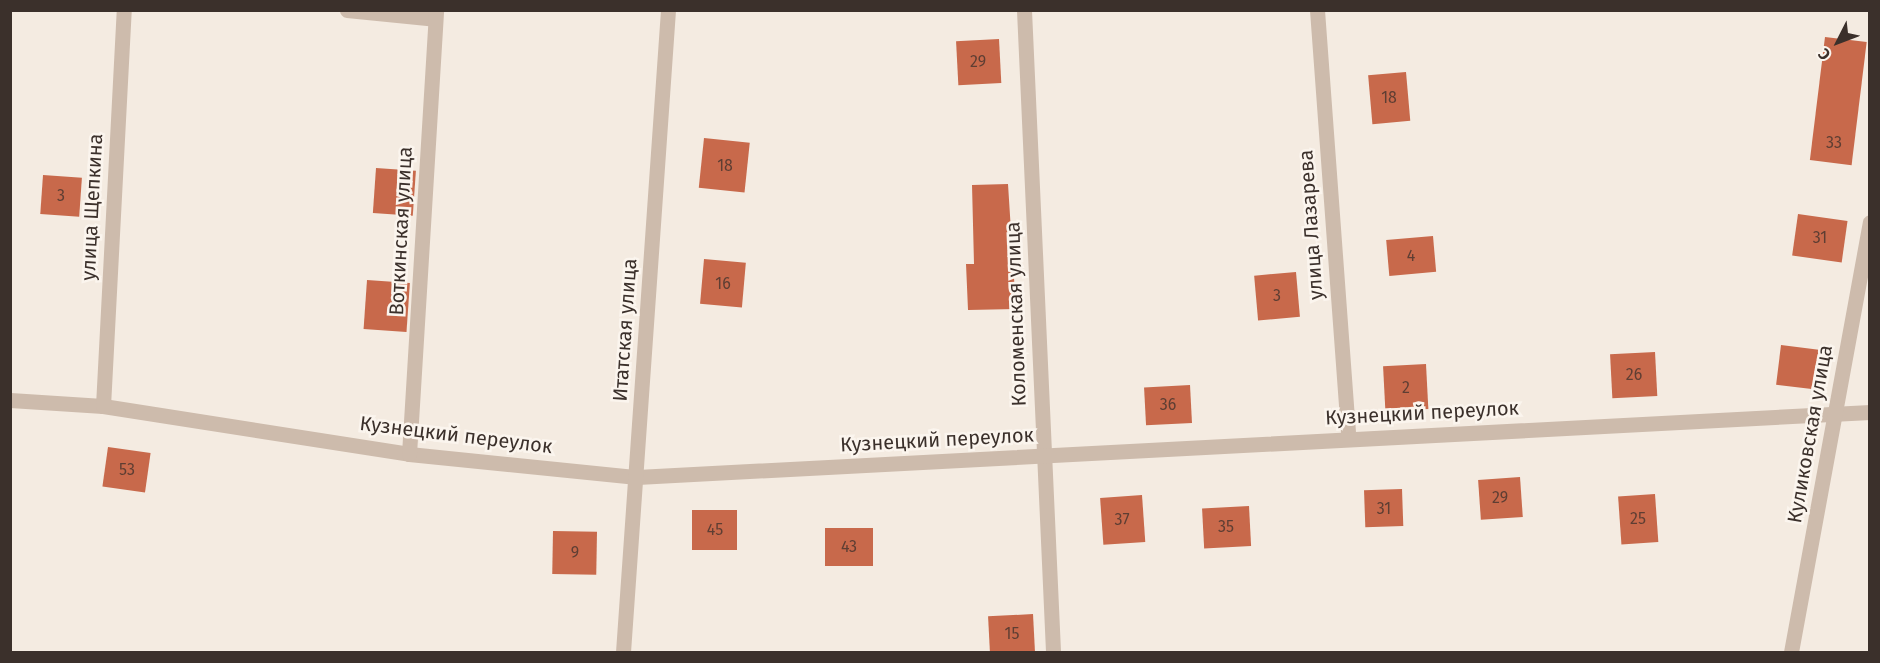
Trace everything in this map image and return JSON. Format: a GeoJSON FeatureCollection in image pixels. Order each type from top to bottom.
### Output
{"type":"FeatureCollection","features":[{"type":"Feature","properties":{"kind":"street","name":"улица Щепкина"},"geometry":{"type":"LineString","coordinates":[[103,406],[124,10]]}},
{"type":"Feature","properties":{"kind":"street"},"geometry":{"type":"LineString","coordinates":[[347,10],[436,15]]}},
{"type":"Feature","properties":{"kind":"street","name":"Итатская улица"},"geometry":{"type":"LineString","coordinates":[[623,652],[668,10]]}},
{"type":"Feature","properties":{"kind":"street","name":"Коломенская улица"},"geometry":{"type":"LineString","coordinates":[[1024,10],[1053,652]]}},
{"type":"Feature","properties":{"kind":"street","name":"улица Лазарева"},"geometry":{"type":"LineString","coordinates":[[1317,10],[1348,437]]}},
{"type":"Feature","properties":{"kind":"street","name":"Воткинская улица"},"geometry":{"type":"LineString","coordinates":[[409,454],[436,15]]}},
{"type":"Feature","properties":{"kind":"street","name":"Куликовская улица"},"geometry":{"type":"LineString","coordinates":[[1791,652],[1869,222]]}},
{"type":"Feature","properties":{"kind":"street","name":"Кузнецкий переулок"},"geometry":{"type":"LineString","coordinates":[[10,400],[103,406],[409,454],[637,477],[1348,437],[1869,412]]}},
{"type":"Feature","properties":{"kind":"building"},"geometry":{"type":"Polygon","coordinates":[[[1825,37],[1867,42],[1852,165],[1810,160],[1825,37]]]}},
{"type":"Feature","properties":{"kind":"building"},"geometry":{"type":"Polygon","coordinates":[[[999,39],[1001,83],[958,85],[956,41],[999,39]]]}},
{"type":"Feature","properties":{"kind":"building"},"geometry":{"type":"Polygon","coordinates":[[[1406,72],[1410,121],[1372,124],[1368,75],[1406,72]]]}},
{"type":"Feature","properties":{"kind":"building"},"geometry":{"type":"Polygon","coordinates":[[[704,138],[750,143],[745,193],[699,188],[704,138]]]}},
{"type":"Feature","properties":{"kind":"building"},"geometry":{"type":"Polygon","coordinates":[[[376,168],[416,171],[413,216],[373,213],[376,168]]]}},
{"type":"Feature","properties":{"kind":"building"},"geometry":{"type":"Polygon","coordinates":[[[43,175],[82,178],[79,217],[40,214],[43,175]]]}},
{"type":"Feature","properties":{"kind":"building"},"geometry":{"type":"Polygon","coordinates":[[[1008,184],[1016,309],[968,310],[966,264],[974,264],[972,185],[1008,184]]]}},
{"type":"Feature","properties":{"kind":"building"},"geometry":{"type":"Polygon","coordinates":[[[1798,214],[1848,221],[1842,263],[1792,256],[1798,214]]]}},
{"type":"Feature","properties":{"kind":"building"},"geometry":{"type":"Polygon","coordinates":[[[1433,236],[1436,272],[1389,276],[1386,240],[1433,236]]]}},
{"type":"Feature","properties":{"kind":"building"},"geometry":{"type":"Polygon","coordinates":[[[704,259],[746,263],[742,307],[700,304],[704,259]]]}},
{"type":"Feature","properties":{"kind":"building"},"geometry":{"type":"Polygon","coordinates":[[[1296,272],[1300,317],[1258,320],[1254,276],[1296,272]]]}},
{"type":"Feature","properties":{"kind":"building"},"geometry":{"type":"Polygon","coordinates":[[[367,280],[410,283],[406,332],[364,329],[367,280]]]}},
{"type":"Feature","properties":{"kind":"building"},"geometry":{"type":"Polygon","coordinates":[[[1781,345],[1819,350],[1814,389],[1776,385],[1781,345]]]}},
{"type":"Feature","properties":{"kind":"building"},"geometry":{"type":"Polygon","coordinates":[[[1655,352],[1657,396],[1612,398],[1610,354],[1655,352]]]}},
{"type":"Feature","properties":{"kind":"building"},"geometry":{"type":"Polygon","coordinates":[[[1426,364],[1428,409],[1385,411],[1383,366],[1426,364]]]}},
{"type":"Feature","properties":{"kind":"building"},"geometry":{"type":"Polygon","coordinates":[[[1190,385],[1192,423],[1146,425],[1144,387],[1190,385]]]}},
{"type":"Feature","properties":{"kind":"building"},"geometry":{"type":"Polygon","coordinates":[[[108,447],[151,453],[145,493],[102,487],[108,447]]]}},
{"type":"Feature","properties":{"kind":"building"},"geometry":{"type":"Polygon","coordinates":[[[1520,477],[1523,517],[1481,520],[1478,480],[1520,477]]]}},
{"type":"Feature","properties":{"kind":"building"},"geometry":{"type":"Polygon","coordinates":[[[1402,489],[1403,526],[1365,527],[1364,490],[1402,489]]]}},
{"type":"Feature","properties":{"kind":"building"},"geometry":{"type":"Polygon","coordinates":[[[1655,494],[1658,542],[1621,544],[1618,497],[1655,494]]]}},
{"type":"Feature","properties":{"kind":"building"},"geometry":{"type":"Polygon","coordinates":[[[1142,495],[1145,542],[1103,545],[1100,498],[1142,495]]]}},
{"type":"Feature","properties":{"kind":"building"},"geometry":{"type":"Polygon","coordinates":[[[1249,506],[1251,546],[1204,548],[1202,508],[1249,506]]]}},
{"type":"Feature","properties":{"kind":"building"},"geometry":{"type":"Polygon","coordinates":[[[692,510],[737,510],[737,550],[692,550],[692,510]]]}},
{"type":"Feature","properties":{"kind":"building"},"geometry":{"type":"Polygon","coordinates":[[[825,528],[873,528],[873,566],[825,566],[825,528]]]}},
{"type":"Feature","properties":{"kind":"building"},"geometry":{"type":"Polygon","coordinates":[[[553,531],[597,532],[596,575],[552,574],[553,531]]]}},
{"type":"Feature","properties":{"kind":"building"},"geometry":{"type":"Polygon","coordinates":[[[1033,614],[1035,652],[990,652],[988,616],[1033,614]]]}}]}
